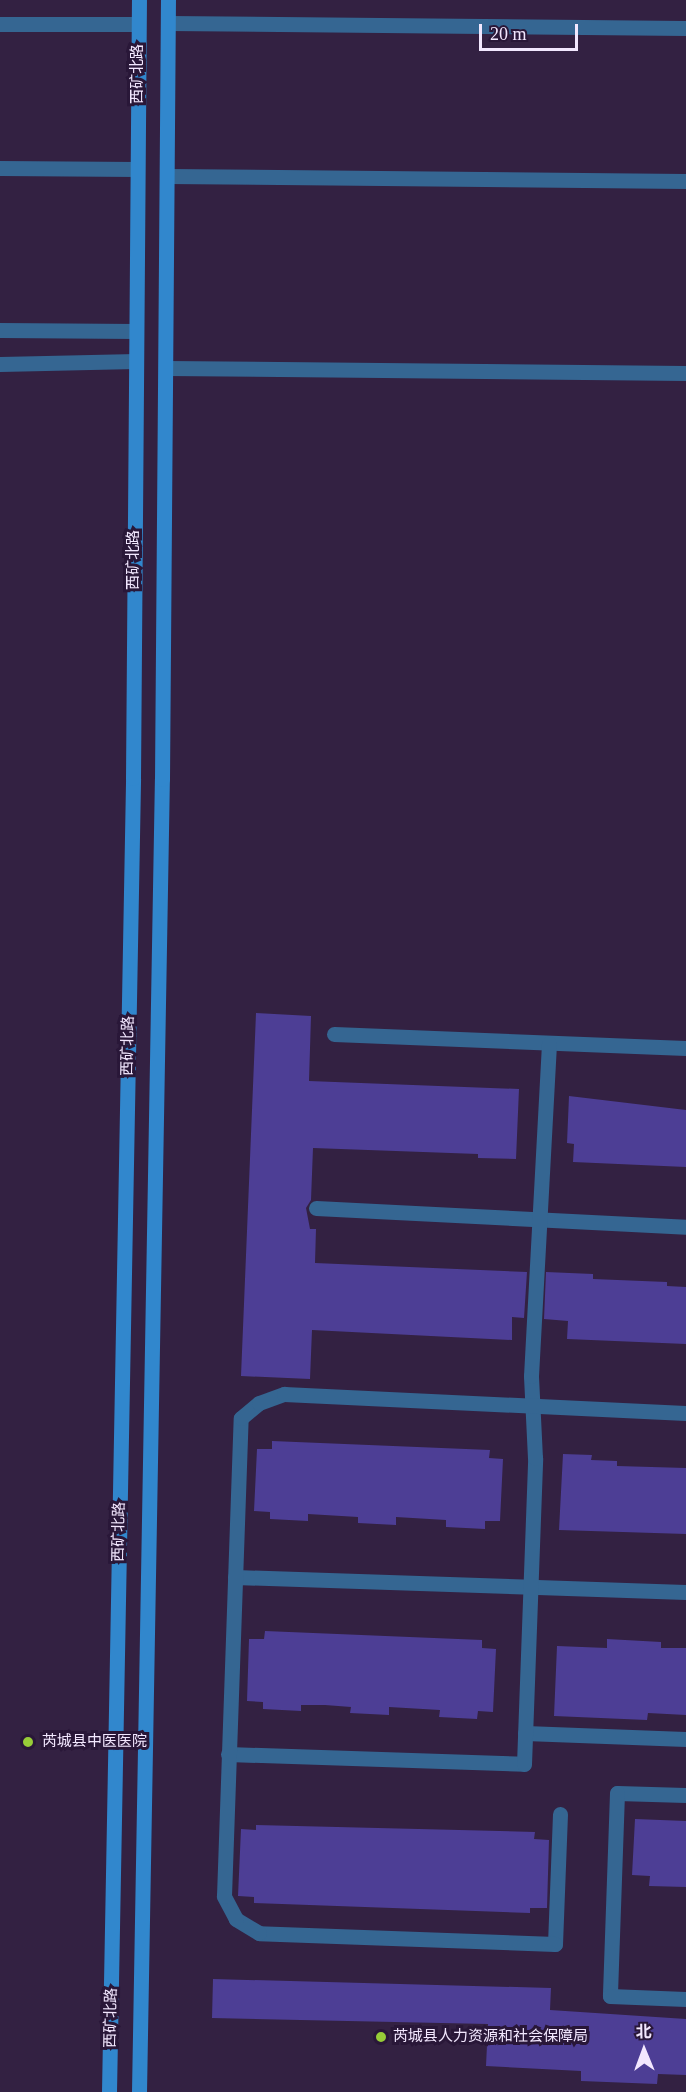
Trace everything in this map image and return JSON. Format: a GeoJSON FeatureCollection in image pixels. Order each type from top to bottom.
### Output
{"type":"FeatureCollection","features":[{"type":"Feature","properties":{"kind":"main road","name":"西矿北路"},"geometry":{"type":"LineString","coordinates":[[109,2092],[133,778],[139,0]]}},
{"type":"Feature","properties":{"kind":"main road","name":"西矿北路"},"geometry":{"type":"LineString","coordinates":[[139,2092],[166,368],[168,0]]}},
{"type":"Feature","properties":{"kind":"street"},"geometry":{"type":"LineString","coordinates":[[168,23],[686,28]]}},
{"type":"Feature","properties":{"kind":"street"},"geometry":{"type":"LineString","coordinates":[[0,24],[138,24]]}},
{"type":"Feature","properties":{"kind":"street"},"geometry":{"type":"LineString","coordinates":[[0,168],[137,169]]}},
{"type":"Feature","properties":{"kind":"street"},"geometry":{"type":"LineString","coordinates":[[167,176],[686,181]]}},
{"type":"Feature","properties":{"kind":"street"},"geometry":{"type":"LineString","coordinates":[[0,330],[136,331]]}},
{"type":"Feature","properties":{"kind":"street"},"geometry":{"type":"LineString","coordinates":[[0,364],[136,361]]}},
{"type":"Feature","properties":{"kind":"street"},"geometry":{"type":"LineString","coordinates":[[166,368],[686,373]]}},
{"type":"Feature","properties":{"kind":"street"},"geometry":{"type":"LineString","coordinates":[[334,1034],[686,1048]]}},
{"type":"Feature","properties":{"kind":"street"},"geometry":{"type":"LineString","coordinates":[[228,1754],[524,1764],[539,1220],[549,1043]]}},
{"type":"Feature","properties":{"kind":"street"},"geometry":{"type":"LineString","coordinates":[[316,1208],[686,1227]]}},
{"type":"Feature","properties":{"kind":"street"},"geometry":{"type":"LineString","coordinates":[[560,1814],[555,1944],[259,1933],[236,1919],[224,1896],[241,1418],[258,1403],[284,1394],[686,1413]]}},
{"type":"Feature","properties":{"kind":"street"},"geometry":{"type":"LineString","coordinates":[[235,1576],[686,1592]]}},
{"type":"Feature","properties":{"kind":"street"},"geometry":{"type":"LineString","coordinates":[[525,1733],[686,1739]]}},
{"type":"Feature","properties":{"kind":"street"},"geometry":{"type":"LineString","coordinates":[[686,1795],[617,1793],[610,1996],[686,1999]]}},
{"type":"Feature","properties":{"kind":"building"},"geometry":{"type":"Polygon","coordinates":[[[256,1013],[311,1016],[309,1081],[519,1089],[516,1159],[478,1158],[478,1154],[313,1148],[311,1200],[306,1208],[310,1229],[316,1229],[315,1263],[527,1272],[524,1318],[512,1317],[512,1340],[312,1330],[310,1379],[241,1376],[256,1013]]]}},
{"type":"Feature","properties":{"kind":"building"},"geometry":{"type":"Polygon","coordinates":[[[569,1096],[686,1110],[686,1167],[573,1162],[574,1144],[567,1143],[569,1096]]]}},
{"type":"Feature","properties":{"kind":"building"},"geometry":{"type":"Polygon","coordinates":[[[546,1272],[593,1274],[593,1279],[667,1282],[667,1286],[686,1287],[686,1344],[567,1339],[568,1321],[544,1319],[546,1272]]]}},
{"type":"Feature","properties":{"kind":"building"},"geometry":{"type":"Polygon","coordinates":[[[272,1441],[490,1450],[489,1458],[503,1459],[500,1521],[485,1521],[485,1529],[446,1527],[446,1520],[396,1517],[396,1525],[358,1523],[358,1517],[308,1514],[308,1521],[270,1519],[270,1512],[254,1511],[257,1449],[272,1449],[272,1441]]]}},
{"type":"Feature","properties":{"kind":"building"},"geometry":{"type":"Polygon","coordinates":[[[563,1454],[592,1455],[591,1460],[617,1461],[617,1466],[686,1468],[686,1534],[559,1530],[563,1454]]]}},
{"type":"Feature","properties":{"kind":"building"},"geometry":{"type":"Polygon","coordinates":[[[265,1631],[482,1640],[482,1648],[496,1649],[493,1712],[478,1711],[477,1719],[439,1717],[440,1710],[389,1707],[389,1715],[350,1713],[351,1707],[325,1705],[301,1705],[301,1711],[263,1709],[263,1702],[247,1701],[249,1639],[264,1639],[265,1631]]]}},
{"type":"Feature","properties":{"kind":"building"},"geometry":{"type":"Polygon","coordinates":[[[607,1639],[661,1642],[661,1648],[686,1648],[686,1715],[648,1713],[647,1720],[554,1716],[557,1646],[607,1648],[607,1639]]]}},
{"type":"Feature","properties":{"kind":"building"},"geometry":{"type":"Polygon","coordinates":[[[635,1819],[686,1821],[686,1887],[649,1886],[650,1876],[632,1875],[635,1819]]]}},
{"type":"Feature","properties":{"kind":"building"},"geometry":{"type":"Polygon","coordinates":[[[256,1825],[535,1832],[534,1839],[549,1840],[547,1908],[530,1908],[530,1913],[254,1903],[254,1897],[238,1896],[241,1829],[256,1830],[256,1825]]]}},
{"type":"Feature","properties":{"kind":"building"},"geometry":{"type":"Polygon","coordinates":[[[213,1979],[551,1988],[550,2010],[686,2019],[686,2075],[658,2074],[657,2084],[581,2081],[581,2071],[486,2066],[488,2024],[212,2018],[213,1979]]]}},
{"type":"Feature","properties":{"kind":"place","name":"芮城县中医医院"},"geometry":{"type":"Point","coordinates":[28,1742]}},
{"type":"Feature","properties":{"kind":"place","name":"芮城县人力资源和社会保障局"},"geometry":{"type":"Point","coordinates":[381,2037]}}]}
